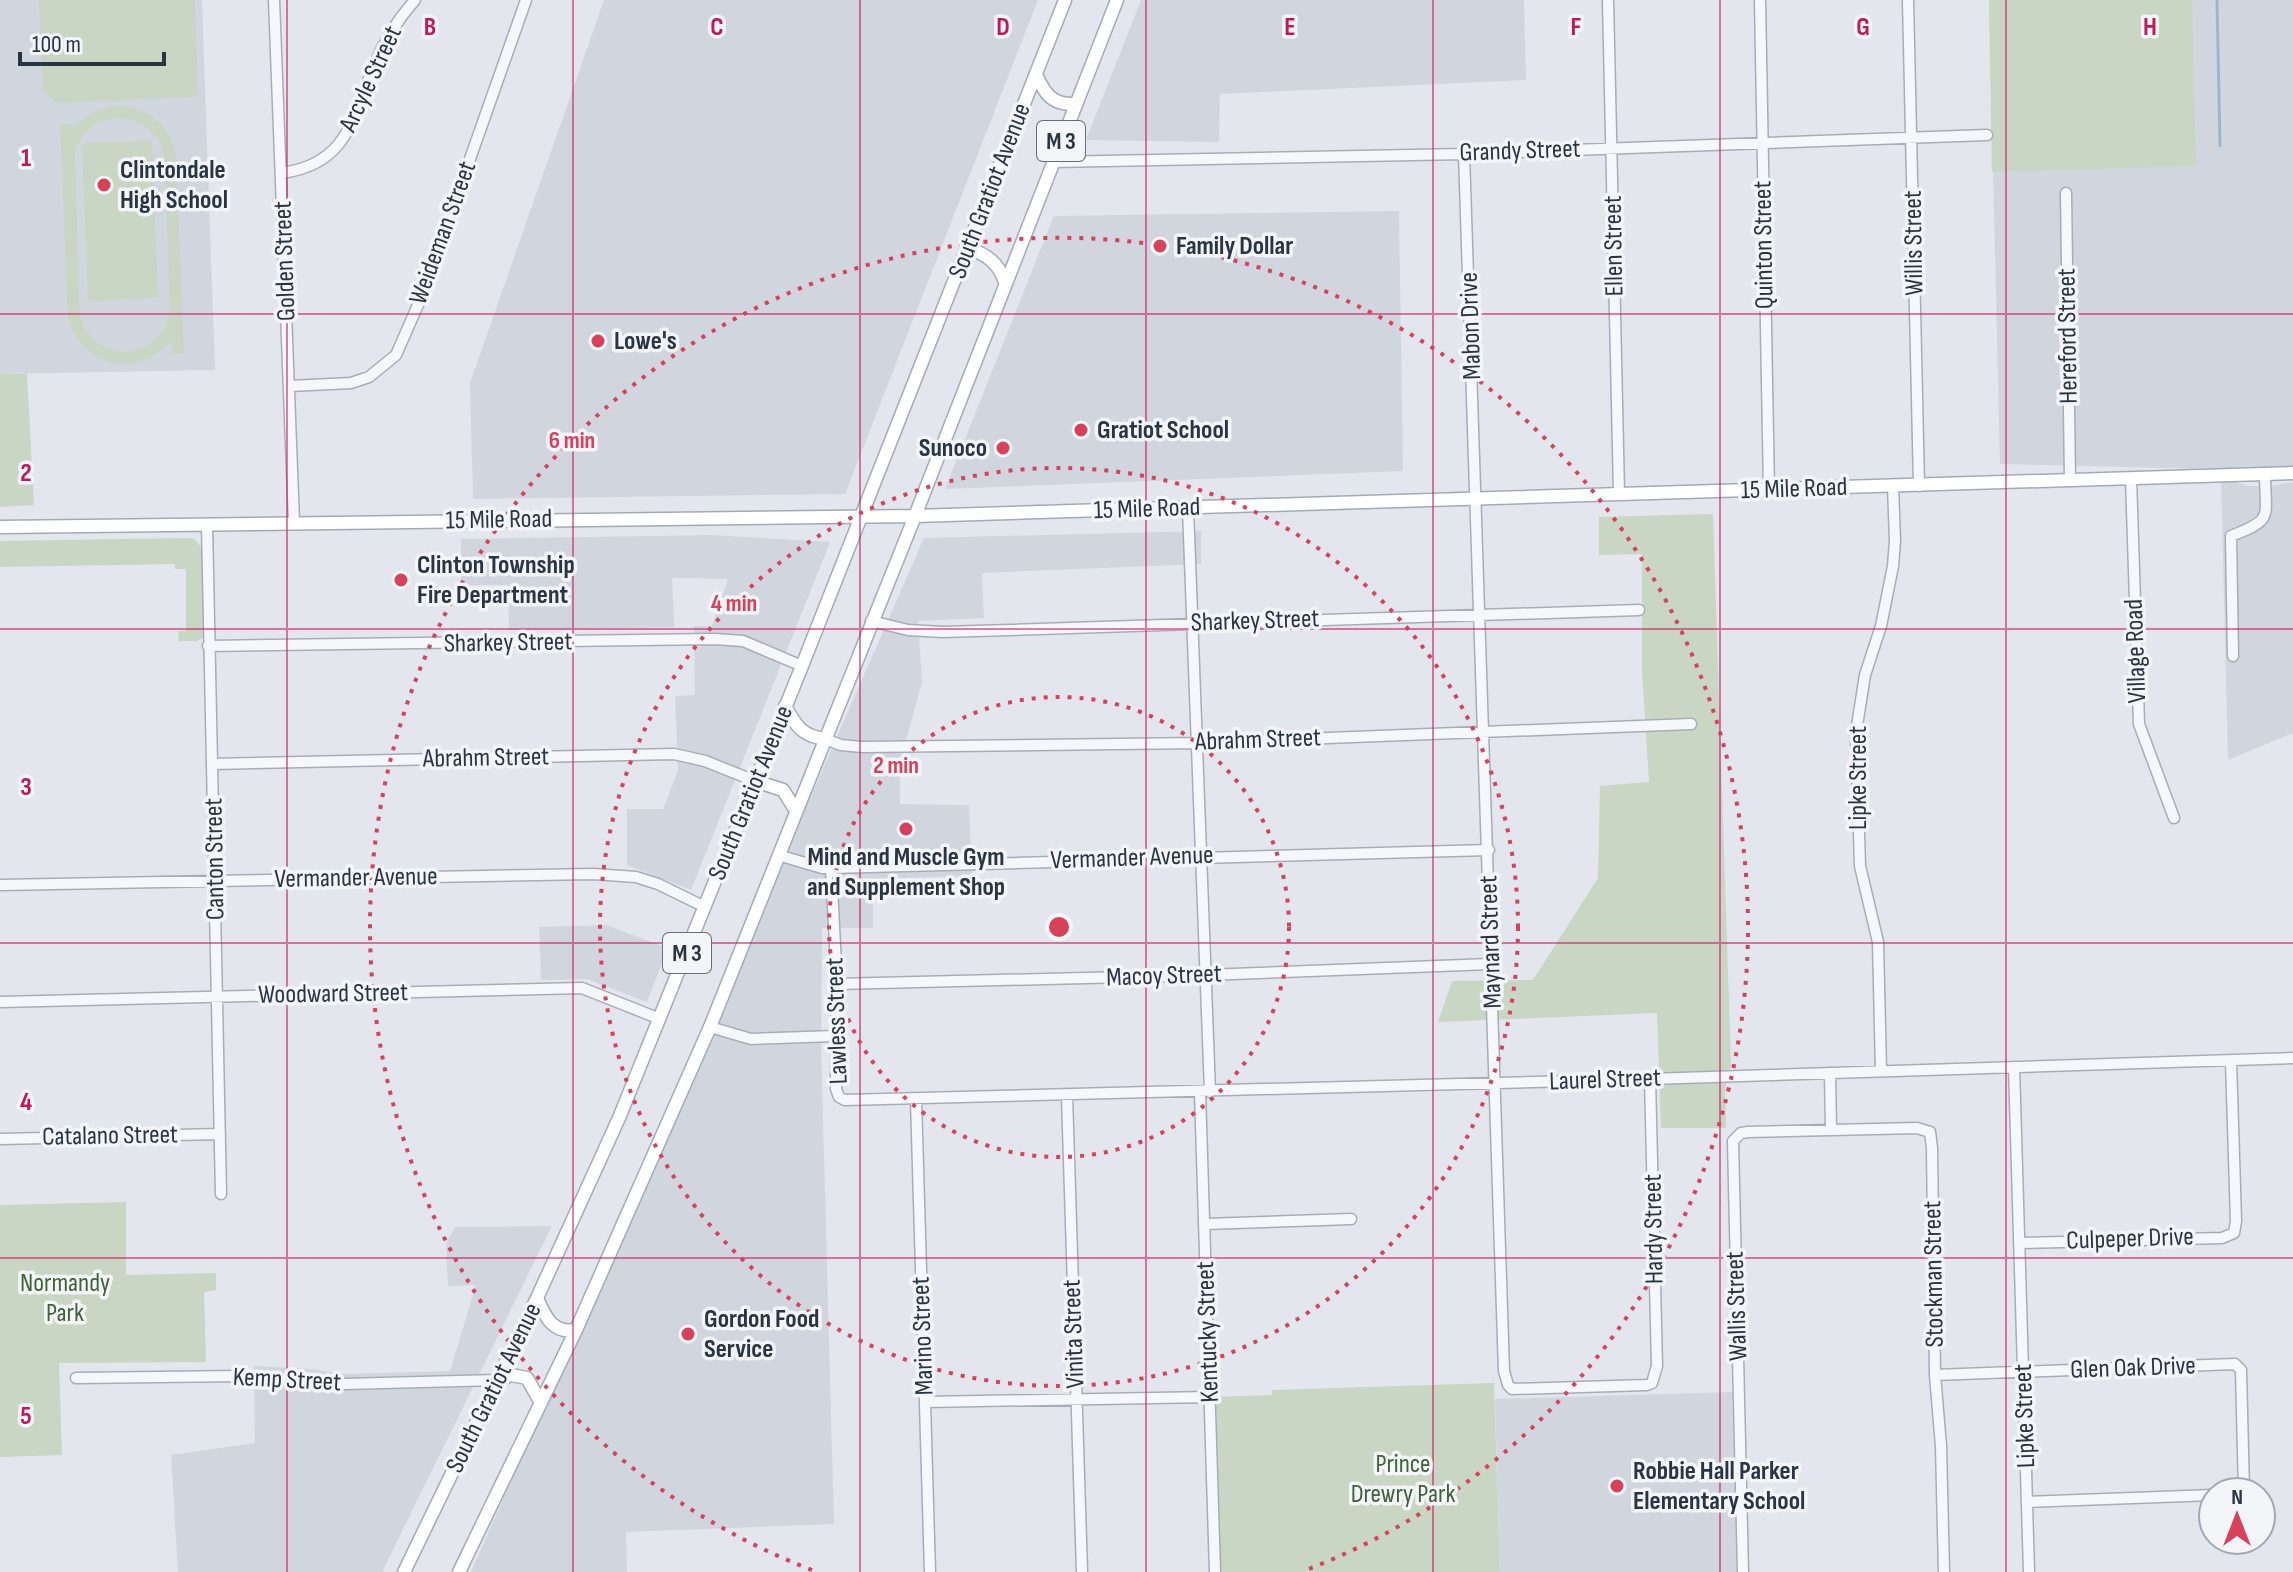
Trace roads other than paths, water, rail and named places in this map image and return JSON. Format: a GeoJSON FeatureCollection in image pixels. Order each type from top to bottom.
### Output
{"type":"FeatureCollection","features":[{"type":"Feature","properties":{"kind":"main road","name":"South Gratiot Avenue"},"geometry":{"type":"LineString","coordinates":[[404,1572],[598,1167],[802,666],[1065,0]]}},
{"type":"Feature","properties":{"kind":"main road","name":"South Gratiot Avenue"},"geometry":{"type":"LineString","coordinates":[[459,1572],[576,1330],[710,1027],[1117,0]]}},
{"type":"Feature","properties":{"kind":"main road"},"geometry":{"type":"LineString","coordinates":[[1036,75],[1050,99],[1057,103],[1075,104]]}},
{"type":"Feature","properties":{"kind":"main road"},"geometry":{"type":"LineString","coordinates":[[968,248],[991,258],[1002,272],[1005,282]]}},
{"type":"Feature","properties":{"kind":"main road","name":"15 Mile Road"},"geometry":{"type":"LineString","coordinates":[[0,527],[915,516],[2293,473]]}},
{"type":"Feature","properties":{"kind":"main road"},"geometry":{"type":"LineString","coordinates":[[785,706],[800,732],[825,739]]}},
{"type":"Feature","properties":{"kind":"main road"},"geometry":{"type":"LineString","coordinates":[[755,781],[783,790],[796,811]]}},
{"type":"Feature","properties":{"kind":"main road"},"geometry":{"type":"LineString","coordinates":[[537,1298],[543,1313],[555,1328],[576,1330]]}},
{"type":"Feature","properties":{"kind":"main road"},"geometry":{"type":"LineString","coordinates":[[498,1380],[511,1375],[527,1378],[541,1403]]}},
{"type":"Feature","properties":{"kind":"street","name":"Golden Street"},"geometry":{"type":"LineString","coordinates":[[274,0],[294,522]]}},
{"type":"Feature","properties":{"kind":"street","name":"Arcyle Street"},"geometry":{"type":"LineString","coordinates":[[282,173],[324,160],[338,147],[348,133],[382,47],[415,0]]}},
{"type":"Feature","properties":{"kind":"street","name":"Weideman Street"},"geometry":{"type":"LineString","coordinates":[[290,386],[351,383],[369,377],[396,355],[421,298],[526,0]]}},
{"type":"Feature","properties":{"kind":"street","name":"Ellen Street"},"geometry":{"type":"LineString","coordinates":[[1608,0],[1619,493]]}},
{"type":"Feature","properties":{"kind":"street","name":"Quinton Street"},"geometry":{"type":"LineString","coordinates":[[1760,0],[1769,490]]}},
{"type":"Feature","properties":{"kind":"street","name":"Willis Street"},"geometry":{"type":"LineString","coordinates":[[1908,0],[1919,486]]}},
{"type":"Feature","properties":{"kind":"street","name":"Grandy Street"},"geometry":{"type":"LineString","coordinates":[[1053,162],[1464,154],[1987,135]]}},
{"type":"Feature","properties":{"kind":"street","name":"Mabon Drive"},"geometry":{"type":"LineString","coordinates":[[1464,154],[1477,499]]}},
{"type":"Feature","properties":{"kind":"street","name":"Hereford Street"},"geometry":{"type":"LineString","coordinates":[[2066,193],[2070,479]]}},
{"type":"Feature","properties":{"kind":"street"},"geometry":{"type":"LineString","coordinates":[[2233,656],[2231,536],[2260,525],[2265,516],[2265,473]]}},
{"type":"Feature","properties":{"kind":"street","name":"Village Road"},"geometry":{"type":"LineString","coordinates":[[2131,478],[2139,724],[2174,818]]}},
{"type":"Feature","properties":{"kind":"street","name":"Lipke Street"},"geometry":{"type":"LineString","coordinates":[[1881,1071],[1878,942],[1860,866],[1856,732],[1865,675],[1881,626],[1893,566],[1893,486]]}},
{"type":"Feature","properties":{"kind":"street","name":"Maynard Street"},"geometry":{"type":"LineString","coordinates":[[1477,499],[1504,1371],[1508,1385]]}},
{"type":"Feature","properties":{"kind":"street","name":"Kentucky Street"},"geometry":{"type":"LineString","coordinates":[[1188,508],[1206,975],[1205,1224],[1215,1572]]}},
{"type":"Feature","properties":{"kind":"street","name":"Canton Street"},"geometry":{"type":"LineString","coordinates":[[207,525],[221,1194]]}},
{"type":"Feature","properties":{"kind":"street","name":"Sharkey Street"},"geometry":{"type":"LineString","coordinates":[[871,621],[924,632],[1639,610]]}},
{"type":"Feature","properties":{"kind":"street","name":"Sharkey Street"},"geometry":{"type":"LineString","coordinates":[[208,646],[715,639],[743,641],[802,666]]}},
{"type":"Feature","properties":{"kind":"street","name":"Abrahm Street"},"geometry":{"type":"LineString","coordinates":[[825,739],[841,745],[862,747],[1198,743],[1691,724]]}},
{"type":"Feature","properties":{"kind":"street","name":"Abrahm Street"},"geometry":{"type":"LineString","coordinates":[[213,764],[674,754],[705,761],[755,781]]}},
{"type":"Feature","properties":{"kind":"street","name":"Vermander Avenue"},"geometry":{"type":"LineString","coordinates":[[778,855],[831,868],[1489,850]]}},
{"type":"Feature","properties":{"kind":"street","name":"Lawless Street"},"geometry":{"type":"LineString","coordinates":[[831,868],[837,984],[836,1089],[839,1097],[854,1101],[916,1100]]}},
{"type":"Feature","properties":{"kind":"street","name":"Vermander Avenue"},"geometry":{"type":"LineString","coordinates":[[0,885],[593,874],[636,877],[705,907]]}},
{"type":"Feature","properties":{"kind":"street","name":"Macoy Street"},"geometry":{"type":"LineString","coordinates":[[837,984],[1490,964]]}},
{"type":"Feature","properties":{"kind":"street","name":"Woodward Street"},"geometry":{"type":"LineString","coordinates":[[0,1002],[582,988],[660,1019]]}},
{"type":"Feature","properties":{"kind":"street"},"geometry":{"type":"LineString","coordinates":[[710,1027],[751,1039],[835,1036]]}},
{"type":"Feature","properties":{"kind":"street","name":"Laurel Street"},"geometry":{"type":"LineString","coordinates":[[916,1100],[2293,1058]]}},
{"type":"Feature","properties":{"kind":"street","name":"Culpeper Drive"},"geometry":{"type":"LineString","coordinates":[[2019,1243],[2229,1237],[2236,1228],[2231,1061]]}},
{"type":"Feature","properties":{"kind":"street","name":"Lipke Street"},"geometry":{"type":"LineString","coordinates":[[2014,1067],[2029,1572]]}},
{"type":"Feature","properties":{"kind":"street"},"geometry":{"type":"LineString","coordinates":[[1830,1073],[1831,1129]]}},
{"type":"Feature","properties":{"kind":"street","name":"Hardy Street"},"geometry":{"type":"LineString","coordinates":[[1508,1385],[1520,1389],[1647,1385],[1654,1378],[1657,1366],[1650,1079]]}},
{"type":"Feature","properties":{"kind":"street","name":"Vinita Street"},"geometry":{"type":"LineString","coordinates":[[1067,1096],[1082,1572]]}},
{"type":"Feature","properties":{"kind":"street","name":"Marino Street"},"geometry":{"type":"LineString","coordinates":[[916,1100],[930,1572]]}},
{"type":"Feature","properties":{"kind":"street","name":"Stockman Street"},"geometry":{"type":"LineString","coordinates":[[1831,1129],[1917,1128],[1930,1132],[1935,1375],[1941,1446],[1944,1572]]}},
{"type":"Feature","properties":{"kind":"street","name":"Wallis Street"},"geometry":{"type":"LineString","coordinates":[[1743,1572],[1732,1145],[1737,1136],[1748,1132],[1831,1129]]}},
{"type":"Feature","properties":{"kind":"street","name":"Catalano Street"},"geometry":{"type":"LineString","coordinates":[[0,1139],[220,1134]]}},
{"type":"Feature","properties":{"kind":"street"},"geometry":{"type":"LineString","coordinates":[[1205,1224],[1351,1219]]}},
{"type":"Feature","properties":{"kind":"street","name":"Glen Oak Drive"},"geometry":{"type":"LineString","coordinates":[[1935,1375],[2235,1364],[2241,1370],[2244,1476]]}},
{"type":"Feature","properties":{"kind":"street","name":"Kemp Street"},"geometry":{"type":"LineString","coordinates":[[76,1378],[240,1376],[313,1384],[498,1380]]}},
{"type":"Feature","properties":{"kind":"street"},"geometry":{"type":"LineString","coordinates":[[925,1402],[1209,1397]]}},
{"type":"Feature","properties":{"kind":"street"},"geometry":{"type":"LineString","coordinates":[[2028,1502],[2197,1496]]}},
{"type":"Feature","properties":{"kind":"waterway"},"geometry":{"type":"LineString","coordinates":[[2217,0],[2220,146]]}},
{"type":"Feature","properties":{"kind":"place","name":"Clintondale High School"},"geometry":{"type":"Point","coordinates":[104,185]}},
{"type":"Feature","properties":{"kind":"place","name":"Family Dollar"},"geometry":{"type":"Point","coordinates":[1160,246]}},
{"type":"Feature","properties":{"kind":"place","name":"Lowe's"},"geometry":{"type":"Point","coordinates":[598,341]}},
{"type":"Feature","properties":{"kind":"place","name":"Gratiot School"},"geometry":{"type":"Point","coordinates":[1081,430]}},
{"type":"Feature","properties":{"kind":"place","name":"Sunoco"},"geometry":{"type":"Point","coordinates":[1003,448]}},
{"type":"Feature","properties":{"kind":"place","name":"Clinton Township Fire Department"},"geometry":{"type":"Point","coordinates":[401,580]}},
{"type":"Feature","properties":{"kind":"place","name":"Mind and Muscle Gym and Supplement Shop"},"geometry":{"type":"Point","coordinates":[906,829]}},
{"type":"Feature","properties":{"kind":"place","name":"Gordon Food Service"},"geometry":{"type":"Point","coordinates":[688,1334]}},
{"type":"Feature","properties":{"kind":"place","name":"Robbie Hall Parker Elementary School"},"geometry":{"type":"Point","coordinates":[1617,1486]}},
{"type":"Feature","properties":{"kind":"park label","name":"Normandy Park"},"geometry":{"type":"Point","coordinates":[65,1298]}},
{"type":"Feature","properties":{"kind":"park label","name":"Prince Drewry Park"},"geometry":{"type":"Point","coordinates":[1403,1479]}}]}
